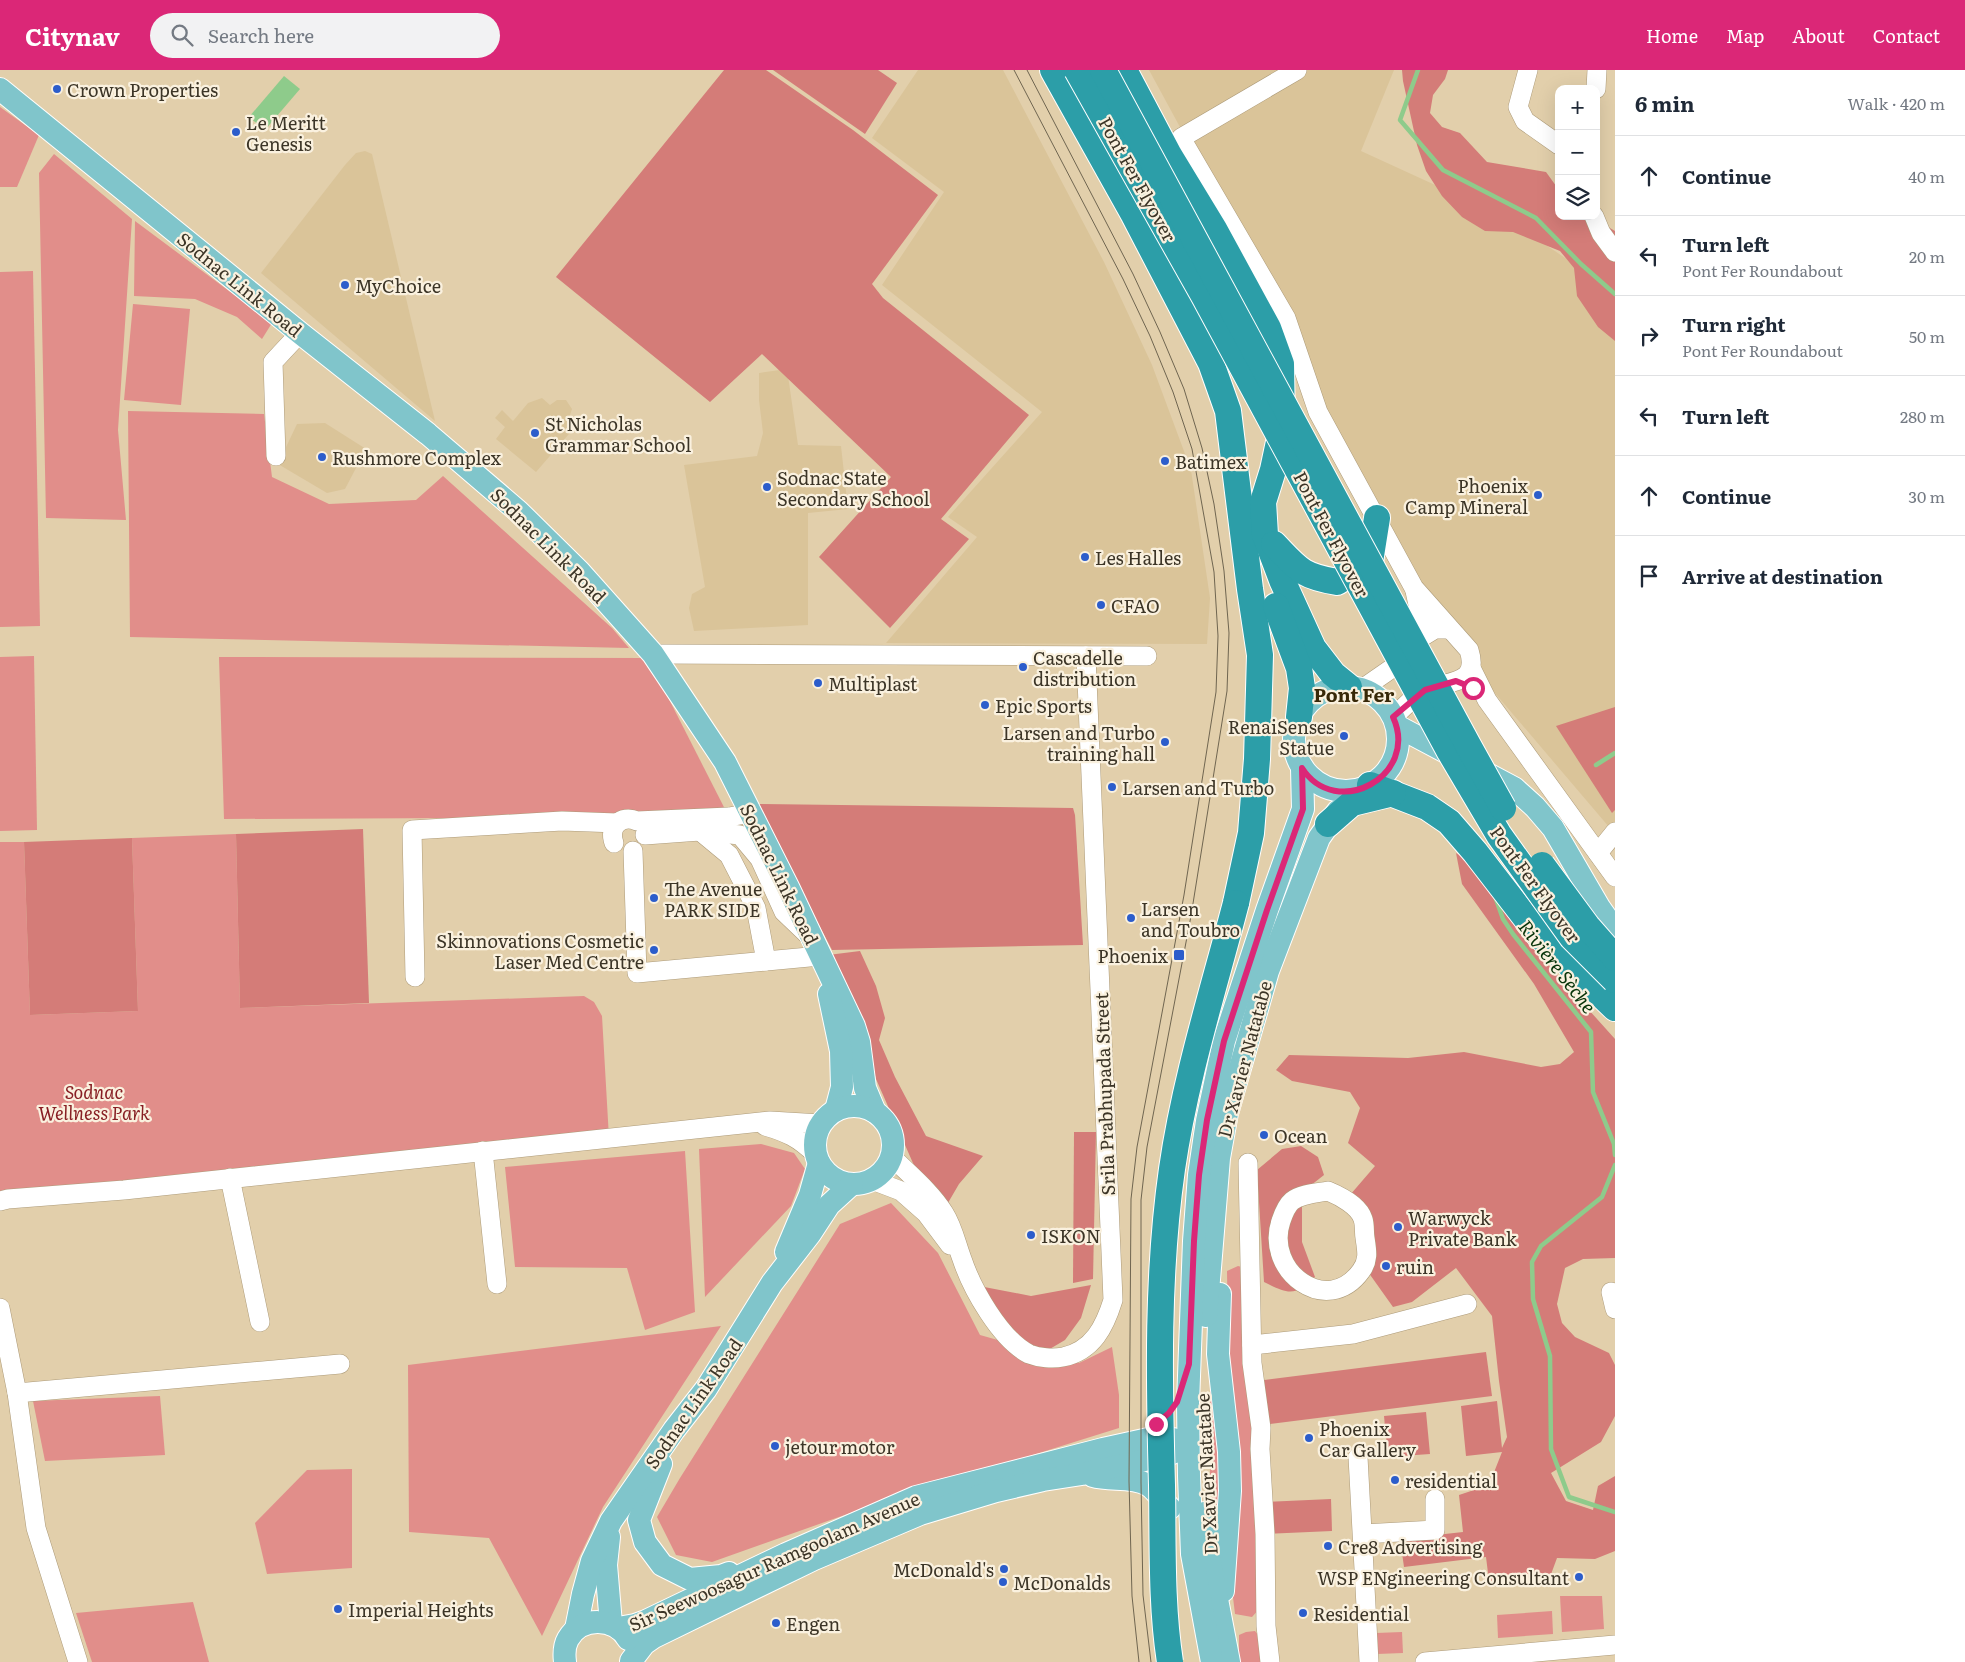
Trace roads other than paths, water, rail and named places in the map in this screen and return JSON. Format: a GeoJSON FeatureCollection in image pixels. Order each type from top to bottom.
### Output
{"type":"FeatureCollection","features":[{"type":"Feature","properties":{"kind":"highway"},"geometry":{"type":"LineString","coordinates":[[1053,70],[1134,215],[1211,363],[1228,411],[1260,655],[1251,833],[1236,903],[1182,1114],[1172,1170],[1165,1238],[1160,1310],[1161,1427],[1164,1591],[1170,1662]]}},
{"type":"Feature","properties":{"kind":"highway","name":"Pont Fer Flyover"},"geometry":{"type":"LineString","coordinates":[[1077,70],[1204,296],[1460,769],[1499,835],[1572,937],[1615,980]]}},
{"type":"Feature","properties":{"kind":"highway","name":"Pont Fer Flyover"},"geometry":{"type":"LineString","coordinates":[[1103,70],[1469,747],[1516,829],[1587,926],[1615,958]]}},
{"type":"Feature","properties":{"kind":"highway"},"geometry":{"type":"LineString","coordinates":[[1124,70],[1169,155],[1214,229],[1268,328],[1281,364],[1282,428],[1273,470],[1263,502],[1265,534],[1282,580],[1313,648],[1333,674],[1356,688]]}},
{"type":"Feature","properties":{"kind":"highway"},"geometry":{"type":"LineString","coordinates":[[1236,471],[1263,574],[1300,668],[1302,688],[1298,717]]}},
{"type":"Feature","properties":{"kind":"highway"},"geometry":{"type":"LineString","coordinates":[[1265,534],[1298,570],[1317,579],[1337,582],[1370,562],[1377,518]]}},
{"type":"Feature","properties":{"kind":"highway"},"geometry":{"type":"LineString","coordinates":[[1328,824],[1352,803],[1372,790],[1427,807],[1449,822],[1475,852],[1539,935],[1615,1008]]}},
{"type":"Feature","properties":{"kind":"main road","name":"Sodnac Link Road"},"geometry":{"type":"LineString","coordinates":[[0,88],[300,333],[428,434],[518,511],[579,571],[653,654],[725,762],[751,812],[854,1026],[859,1042],[865,1088],[875,1112]]}},
{"type":"Feature","properties":{"kind":"main road"},"geometry":{"type":"LineString","coordinates":[[1356,688],[1378,697],[1390,710],[1395,721],[1398,743],[1394,760],[1372,790],[1336,791],[1320,785],[1306,774],[1297,759],[1293,742],[1294,725],[1298,717],[1314,697],[1329,690],[1356,688]]}},
{"type":"Feature","properties":{"kind":"main road"},"geometry":{"type":"LineString","coordinates":[[1395,721],[1514,788],[1535,807],[1553,828],[1599,907],[1615,930]]}},
{"type":"Feature","properties":{"kind":"main road"},"geometry":{"type":"LineString","coordinates":[[1212,1662],[1192,1554],[1189,1445],[1189,1364],[1199,1175],[1207,1120],[1224,1041],[1267,910],[1303,809],[1302,768]]}},
{"type":"Feature","properties":{"kind":"main road","name":"Dr Xavier Natatabe"},"geometry":{"type":"LineString","coordinates":[[1229,1662],[1208,1552],[1201,1423],[1202,1356],[1219,1158],[1227,1113],[1268,971],[1319,838],[1328,824],[1372,790]]}},
{"type":"Feature","properties":{"kind":"main road","name":"Sodnac Link Road"},"geometry":{"type":"LineString","coordinates":[[818,953],[841,1051],[842,1086],[828,1117]]}},
{"type":"Feature","properties":{"kind":"main road"},"geometry":{"type":"LineString","coordinates":[[856,1106],[875,1112],[883,1119],[889,1127],[893,1147],[892,1157],[880,1174],[862,1182],[832,1178],[817,1158],[815,1138],[828,1117],[846,1107],[856,1106]]}},
{"type":"Feature","properties":{"kind":"main road","name":"Sodnac Link Road"},"geometry":{"type":"LineString","coordinates":[[772,1283],[810,1195],[817,1158]]}},
{"type":"Feature","properties":{"kind":"main road"},"geometry":{"type":"LineString","coordinates":[[1219,1158],[1221,1232],[1218,1354],[1229,1452],[1230,1491],[1221,1619]]}},
{"type":"Feature","properties":{"kind":"main road","name":"Sodnac Link Road"},"geometry":{"type":"LineString","coordinates":[[563,1658],[568,1639],[576,1629],[592,1561],[611,1521],[674,1430],[706,1389],[772,1283],[810,1234],[829,1205],[862,1182]]}},
{"type":"Feature","properties":{"kind":"main road"},"geometry":{"type":"LineString","coordinates":[[1103,1449],[1129,1432],[1156,1424],[1169,1413],[1177,1402],[1189,1364]]}},
{"type":"Feature","properties":{"kind":"main road"},"geometry":{"type":"LineString","coordinates":[[1189,1445],[1195,1439],[1201,1423]]}},
{"type":"Feature","properties":{"kind":"main road"},"geometry":{"type":"LineString","coordinates":[[674,1430],[639,1520],[645,1542],[662,1566],[690,1579],[721,1576],[786,1554]]}},
{"type":"Feature","properties":{"kind":"main road","name":"Sir Seewoosagur Ramgoolam Avenue"},"geometry":{"type":"LineString","coordinates":[[576,1629],[587,1623],[599,1622],[615,1626],[635,1625],[646,1621],[786,1554],[916,1497],[1103,1449],[1154,1438],[1168,1438],[1189,1445]]}},
{"type":"Feature","properties":{"kind":"main road"},"geometry":{"type":"LineString","coordinates":[[1189,1445],[1199,1458],[1202,1469]]}},
{"type":"Feature","properties":{"kind":"main road","name":"Sir Seewoosagur Ramgoolam Avenue"},"geometry":{"type":"LineString","coordinates":[[631,1661],[644,1644],[654,1637],[814,1560],[920,1514],[1005,1489],[1167,1455],[1189,1445]]}},
{"type":"Feature","properties":{"kind":"main road"},"geometry":{"type":"LineString","coordinates":[[1082,1474],[1104,1479],[1141,1482],[1149,1486],[1172,1510],[1192,1554]]}},
{"type":"Feature","properties":{"kind":"main road","name":"Sodnac Link Road"},"geometry":{"type":"LineString","coordinates":[[611,1521],[606,1565],[615,1626]]}},
{"type":"Feature","properties":{"kind":"main road"},"geometry":{"type":"LineString","coordinates":[[615,1626],[629,1643],[631,1661]]}},
{"type":"Feature","properties":{"kind":"street"},"geometry":{"type":"LineString","coordinates":[[1297,70],[1181,138],[1286,318],[1301,367],[1318,412],[1414,588],[1469,650],[1472,659],[1471,668],[1463,678],[1425,690],[1395,721]]}},
{"type":"Feature","properties":{"kind":"street"},"geometry":{"type":"LineString","coordinates":[[1528,70],[1518,107],[1524,121],[1555,142]]}},
{"type":"Feature","properties":{"kind":"street"},"geometry":{"type":"LineString","coordinates":[[1596,85],[1597,70]]}},
{"type":"Feature","properties":{"kind":"street"},"geometry":{"type":"LineString","coordinates":[[1596,220],[1601,233],[1615,252]]}},
{"type":"Feature","properties":{"kind":"street"},"geometry":{"type":"LineString","coordinates":[[276,456],[273,362],[300,333]]}},
{"type":"Feature","properties":{"kind":"street"},"geometry":{"type":"LineString","coordinates":[[1414,588],[1422,623],[1422,637]]}},
{"type":"Feature","properties":{"kind":"street"},"geometry":{"type":"LineString","coordinates":[[1356,688],[1398,664],[1422,637],[1435,629],[1449,629]]}},
{"type":"Feature","properties":{"kind":"street"},"geometry":{"type":"LineString","coordinates":[[653,654],[1147,656]]}},
{"type":"Feature","properties":{"kind":"street","name":"Srila Prabhupada Street"},"geometry":{"type":"LineString","coordinates":[[962,1260],[979,1296],[1002,1330],[1015,1344],[1030,1354],[1053,1358],[1069,1356],[1098,1336],[1113,1300],[1086,656]]}},
{"type":"Feature","properties":{"kind":"street"},"geometry":{"type":"LineString","coordinates":[[1471,668],[1488,700],[1615,876]]}},
{"type":"Feature","properties":{"kind":"street"},"geometry":{"type":"LineString","coordinates":[[1456,681],[1473,688],[1488,700]]}},
{"type":"Feature","properties":{"kind":"street"},"geometry":{"type":"LineString","coordinates":[[641,828],[729,817],[751,812]]}},
{"type":"Feature","properties":{"kind":"street"},"geometry":{"type":"LineString","coordinates":[[729,834],[751,812]]}},
{"type":"Feature","properties":{"kind":"street"},"geometry":{"type":"LineString","coordinates":[[415,977],[412,830],[562,821],[617,823],[627,818],[641,828],[740,835],[760,859],[784,912],[818,953]]}},
{"type":"Feature","properties":{"kind":"street"},"geometry":{"type":"LineString","coordinates":[[562,821],[600,836],[614,843],[622,850],[633,851],[641,845],[641,828]]}},
{"type":"Feature","properties":{"kind":"street"},"geometry":{"type":"LineString","coordinates":[[614,843],[612,832],[617,823]]}},
{"type":"Feature","properties":{"kind":"street"},"geometry":{"type":"LineString","coordinates":[[700,832],[729,855],[746,888],[756,908],[766,961]]}},
{"type":"Feature","properties":{"kind":"street"},"geometry":{"type":"LineString","coordinates":[[1598,854],[1615,832]]}},
{"type":"Feature","properties":{"kind":"street"},"geometry":{"type":"LineString","coordinates":[[633,851],[637,972],[766,961],[818,953]]}},
{"type":"Feature","properties":{"kind":"street"},"geometry":{"type":"LineString","coordinates":[[0,1201],[124,1190],[754,1122],[828,1117]]}},
{"type":"Feature","properties":{"kind":"street"},"geometry":{"type":"LineString","coordinates":[[754,1122],[782,1131],[801,1140],[817,1158]]}},
{"type":"Feature","properties":{"kind":"street"},"geometry":{"type":"LineString","coordinates":[[483,1151],[496,1284]]}},
{"type":"Feature","properties":{"kind":"street"},"geometry":{"type":"LineString","coordinates":[[892,1157],[919,1183],[943,1212],[955,1235],[962,1260]]}},
{"type":"Feature","properties":{"kind":"street"},"geometry":{"type":"LineString","coordinates":[[1248,1163],[1252,1345],[1254,1381],[1262,1428],[1260,1449],[1265,1534],[1266,1626],[1270,1662]]}},
{"type":"Feature","properties":{"kind":"street"},"geometry":{"type":"LineString","coordinates":[[230,1178],[260,1322]]}},
{"type":"Feature","properties":{"kind":"street"},"geometry":{"type":"LineString","coordinates":[[862,1182],[901,1191],[926,1213],[962,1260]]}},
{"type":"Feature","properties":{"kind":"street"},"geometry":{"type":"LineString","coordinates":[[1328,1191],[1340,1196],[1354,1206],[1363,1218],[1368,1251],[1364,1266],[1357,1277],[1338,1289],[1321,1291],[1300,1283],[1290,1273],[1281,1259],[1277,1245],[1277,1231],[1283,1213],[1292,1201],[1308,1194],[1328,1191]]}},
{"type":"Feature","properties":{"kind":"street"},"geometry":{"type":"LineString","coordinates":[[1251,1252],[1277,1245]]}},
{"type":"Feature","properties":{"kind":"street"},"geometry":{"type":"LineString","coordinates":[[1252,1345],[1353,1334],[1467,1304]]}},
{"type":"Feature","properties":{"kind":"street"},"geometry":{"type":"LineString","coordinates":[[0,1308],[17,1393],[36,1528],[78,1662]]}},
{"type":"Feature","properties":{"kind":"street"},"geometry":{"type":"LineString","coordinates":[[17,1393],[340,1364]]}},
{"type":"Feature","properties":{"kind":"street"},"geometry":{"type":"LineString","coordinates":[[1358,1457],[1369,1662]]}},
{"type":"Feature","properties":{"kind":"street"},"geometry":{"type":"LineString","coordinates":[[1363,1534],[1436,1530],[1435,1499]]}},
{"type":"Feature","properties":{"kind":"street"},"geometry":{"type":"LineString","coordinates":[[1425,1662],[1521,1658],[1615,1645]]}},
{"type":"Feature","properties":{"kind":"waterway","name":"Rivière Sèche"},"geometry":{"type":"LineString","coordinates":[[1418,70],[1400,120],[1443,170],[1536,218],[1581,264],[1615,294]]}},
{"type":"Feature","properties":{"kind":"waterway","name":"Rivière Sèche"},"geometry":{"type":"LineString","coordinates":[[1596,765],[1615,753]]}},
{"type":"Feature","properties":{"kind":"waterway","name":"Rivière Sèche"},"geometry":{"type":"LineString","coordinates":[[1496,899],[1503,919],[1513,934],[1591,1032],[1593,1092],[1614,1144],[1615,1155]]}},
{"type":"Feature","properties":{"kind":"waterway","name":"Rivière Sèche"},"geometry":{"type":"LineString","coordinates":[[1615,1165],[1602,1197],[1541,1246],[1532,1262],[1533,1299],[1550,1356],[1551,1449],[1569,1497],[1615,1512]]}},
{"type":"Feature","properties":{"kind":"tram line"},"geometry":{"type":"LineString","coordinates":[[1014,70],[1123,279],[1150,336],[1173,392],[1192,449],[1214,572],[1218,636],[1216,692],[1184,895],[1137,1147],[1131,1199],[1129,1481],[1132,1596],[1139,1662]]}},
{"type":"Feature","properties":{"kind":"tram line"},"geometry":{"type":"LineString","coordinates":[[1027,70],[1133,274],[1184,389],[1202,448],[1214,504],[1224,571],[1229,633],[1227,691],[1191,916],[1147,1147],[1141,1200],[1143,1595],[1151,1662]]}},
{"type":"Feature","properties":{"kind":"place","name":"Crown Properties"},"geometry":{"type":"Point","coordinates":[57,89]}},
{"type":"Feature","properties":{"kind":"place","name":"Le Meritt Genesis"},"geometry":{"type":"Point","coordinates":[236,132]}},
{"type":"Feature","properties":{"kind":"place","name":"MyChoice"},"geometry":{"type":"Point","coordinates":[345,285]}},
{"type":"Feature","properties":{"kind":"place","name":"St Nicholas Grammar School"},"geometry":{"type":"Point","coordinates":[535,433]}},
{"type":"Feature","properties":{"kind":"place","name":"Rushmore Complex"},"geometry":{"type":"Point","coordinates":[322,457]}},
{"type":"Feature","properties":{"kind":"place","name":"Batimex"},"geometry":{"type":"Point","coordinates":[1165,461]}},
{"type":"Feature","properties":{"kind":"place","name":"Sodnac State Secondary School"},"geometry":{"type":"Point","coordinates":[767,487]}},
{"type":"Feature","properties":{"kind":"place","name":"Phoenix Camp Mineral"},"geometry":{"type":"Point","coordinates":[1538,495]}},
{"type":"Feature","properties":{"kind":"place","name":"Les Halles"},"geometry":{"type":"Point","coordinates":[1085,557]}},
{"type":"Feature","properties":{"kind":"place","name":"CFAO"},"geometry":{"type":"Point","coordinates":[1101,605]}},
{"type":"Feature","properties":{"kind":"place","name":"Cascadelle distribution"},"geometry":{"type":"Point","coordinates":[1023,667]}},
{"type":"Feature","properties":{"kind":"place","name":"Multiplast"},"geometry":{"type":"Point","coordinates":[818,683]}},
{"type":"Feature","properties":{"kind":"place","name":"Epic Sports"},"geometry":{"type":"Point","coordinates":[985,705]}},
{"type":"Feature","properties":{"kind":"place","name":"RenaiSenses Statue"},"geometry":{"type":"Point","coordinates":[1344,736]}},
{"type":"Feature","properties":{"kind":"place","name":"Larsen and Turbo training hall"},"geometry":{"type":"Point","coordinates":[1165,742]}},
{"type":"Feature","properties":{"kind":"place","name":"Larsen and Turbo"},"geometry":{"type":"Point","coordinates":[1112,787]}},
{"type":"Feature","properties":{"kind":"place","name":"The Avenue PARK SIDE"},"geometry":{"type":"Point","coordinates":[654,898]}},
{"type":"Feature","properties":{"kind":"place","name":"Larsen and Toubro"},"geometry":{"type":"Point","coordinates":[1131,918]}},
{"type":"Feature","properties":{"kind":"place","name":"Skinnovations Cosmetic Laser Med Centre"},"geometry":{"type":"Point","coordinates":[654,950]}},
{"type":"Feature","properties":{"kind":"place","name":"Phoenix"},"geometry":{"type":"Point","coordinates":[1179,955]}},
{"type":"Feature","properties":{"kind":"place","name":"Ocean"},"geometry":{"type":"Point","coordinates":[1264,1135]}},
{"type":"Feature","properties":{"kind":"place","name":"Warwyck Private Bank"},"geometry":{"type":"Point","coordinates":[1398,1227]}},
{"type":"Feature","properties":{"kind":"place","name":"ISKON"},"geometry":{"type":"Point","coordinates":[1031,1235]}},
{"type":"Feature","properties":{"kind":"place","name":"ruin"},"geometry":{"type":"Point","coordinates":[1386,1266]}},
{"type":"Feature","properties":{"kind":"place","name":"Phoenix Car Gallery"},"geometry":{"type":"Point","coordinates":[1309,1438]}},
{"type":"Feature","properties":{"kind":"place","name":"jetour motor"},"geometry":{"type":"Point","coordinates":[775,1446]}},
{"type":"Feature","properties":{"kind":"place","name":"residential"},"geometry":{"type":"Point","coordinates":[1395,1480]}},
{"type":"Feature","properties":{"kind":"place","name":"Cre8 Advertising"},"geometry":{"type":"Point","coordinates":[1328,1546]}},
{"type":"Feature","properties":{"kind":"place","name":"McDonald's"},"geometry":{"type":"Point","coordinates":[1004,1569]}},
{"type":"Feature","properties":{"kind":"place","name":"WSP ENgineering Consultant"},"geometry":{"type":"Point","coordinates":[1579,1577]}},
{"type":"Feature","properties":{"kind":"place","name":"McDonalds"},"geometry":{"type":"Point","coordinates":[1003,1582]}},
{"type":"Feature","properties":{"kind":"place","name":"Imperial Heights"},"geometry":{"type":"Point","coordinates":[338,1609]}},
{"type":"Feature","properties":{"kind":"place","name":"Residential"},"geometry":{"type":"Point","coordinates":[1303,1613]}},
{"type":"Feature","properties":{"kind":"place","name":"Engen"},"geometry":{"type":"Point","coordinates":[776,1623]}},
{"type":"Feature","properties":{"kind":"district","name":"Pont Fer"},"geometry":{"type":"Point","coordinates":[1354,694]}},
{"type":"Feature","properties":{"kind":"park label","name":"Sodnac Wellness Park"},"geometry":{"type":"Point","coordinates":[94,1101]}}]}
